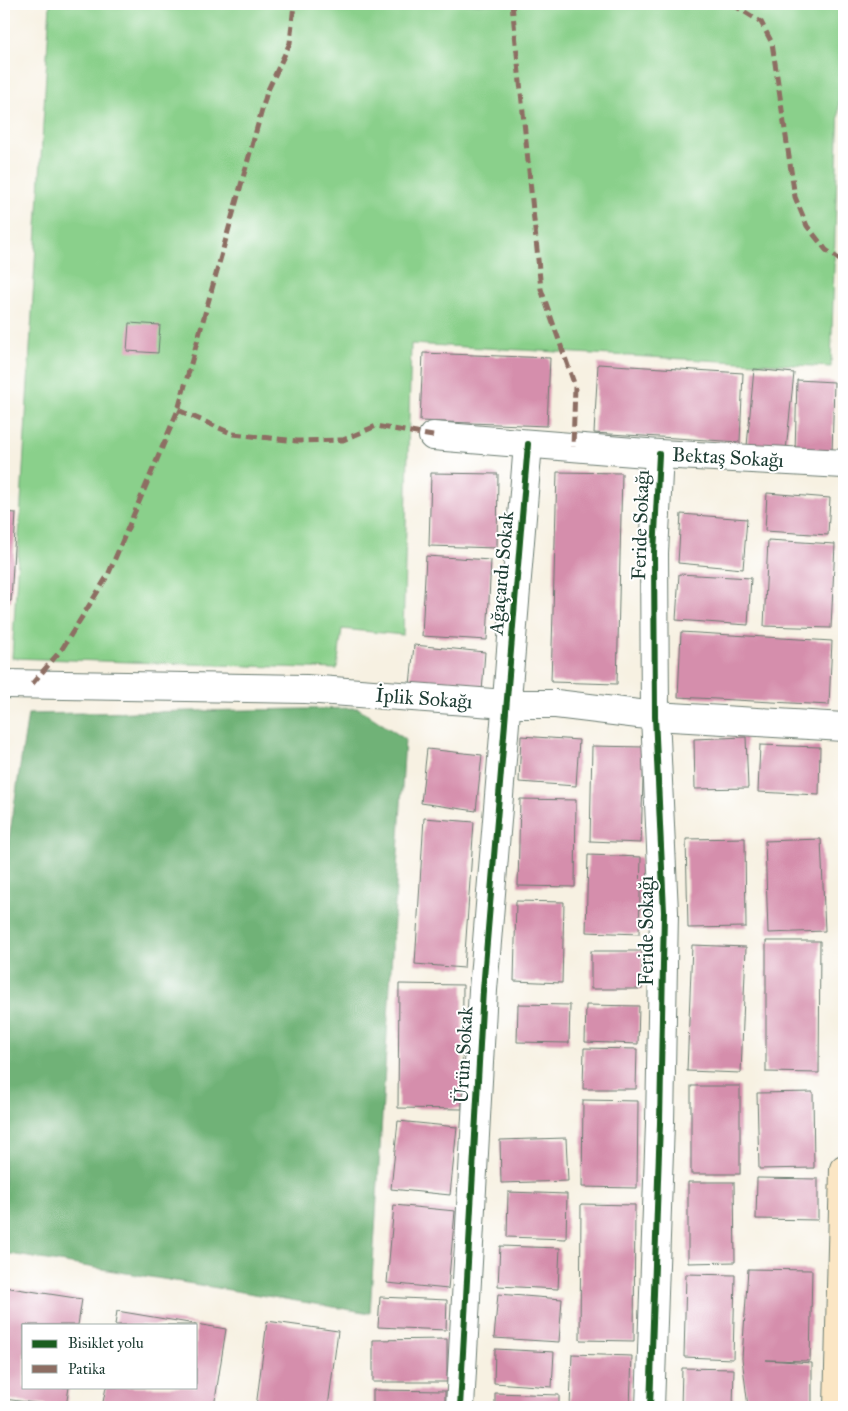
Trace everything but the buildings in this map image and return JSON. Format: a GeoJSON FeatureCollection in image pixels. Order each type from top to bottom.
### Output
{"type":"FeatureCollection","features":[{"type":"Feature","properties":{"kind":"main road"},"geometry":{"type":"LineString","coordinates":[[838,1407],[844,1168]]}},
{"type":"Feature","properties":{"kind":"street","name":"Bektaş Sokağı"},"geometry":{"type":"LineString","coordinates":[[433,436],[659,454],[844,464]]}},
{"type":"Feature","properties":{"kind":"street","name":"Ağaçardı Sokak"},"geometry":{"type":"LineString","coordinates":[[506,704],[528,444]]}},
{"type":"Feature","properties":{"kind":"street","name":"Feride Sokağı"},"geometry":{"type":"LineString","coordinates":[[650,1407],[660,1123],[664,912],[655,716],[654,553],[659,454]]}},
{"type":"Feature","properties":{"kind":"street","name":"İplik Sokağı"},"geometry":{"type":"LineString","coordinates":[[4,684],[306,689],[506,704],[556,704],[655,716],[844,727]]}},
{"type":"Feature","properties":{"kind":"street","name":"Ürün Sokak"},"geometry":{"type":"LineString","coordinates":[[460,1407],[483,990],[506,704]]}},
{"type":"Feature","properties":{"kind":"green space"},"geometry":{"type":"Polygon","coordinates":[[[50,4],[842,4],[831,367],[411,344],[403,635],[342,629],[337,669],[12,658],[50,4]]]}},
{"type":"Feature","properties":{"kind":"green space"},"geometry":{"type":"Polygon","coordinates":[[[358,708],[405,739],[370,1313],[4,1253],[4,872],[28,714],[358,708]]]}},
{"type":"Feature","properties":{"kind":"marked path"},"geometry":{"type":"LineString","coordinates":[[32,684],[62,649],[108,575],[178,410],[267,92],[290,43],[294,4]]}},
{"type":"Feature","properties":{"kind":"marked path"},"geometry":{"type":"LineString","coordinates":[[512,4],[541,289],[575,386],[573,447]]}},
{"type":"Feature","properties":{"kind":"marked path"},"geometry":{"type":"LineString","coordinates":[[732,4],[761,22],[772,43],[795,197],[807,226],[826,250],[844,263]]}},
{"type":"Feature","properties":{"kind":"marked path"},"geometry":{"type":"LineString","coordinates":[[178,410],[233,434],[297,441],[343,440],[376,426],[433,436]]}},
{"type":"Feature","properties":{"kind":"cycle path"},"geometry":{"type":"LineString","coordinates":[[460,1407],[483,990],[528,444]]}},
{"type":"Feature","properties":{"kind":"cycle path"},"geometry":{"type":"LineString","coordinates":[[650,1407],[660,1123],[664,912],[655,716],[654,553],[659,454]]}}]}
